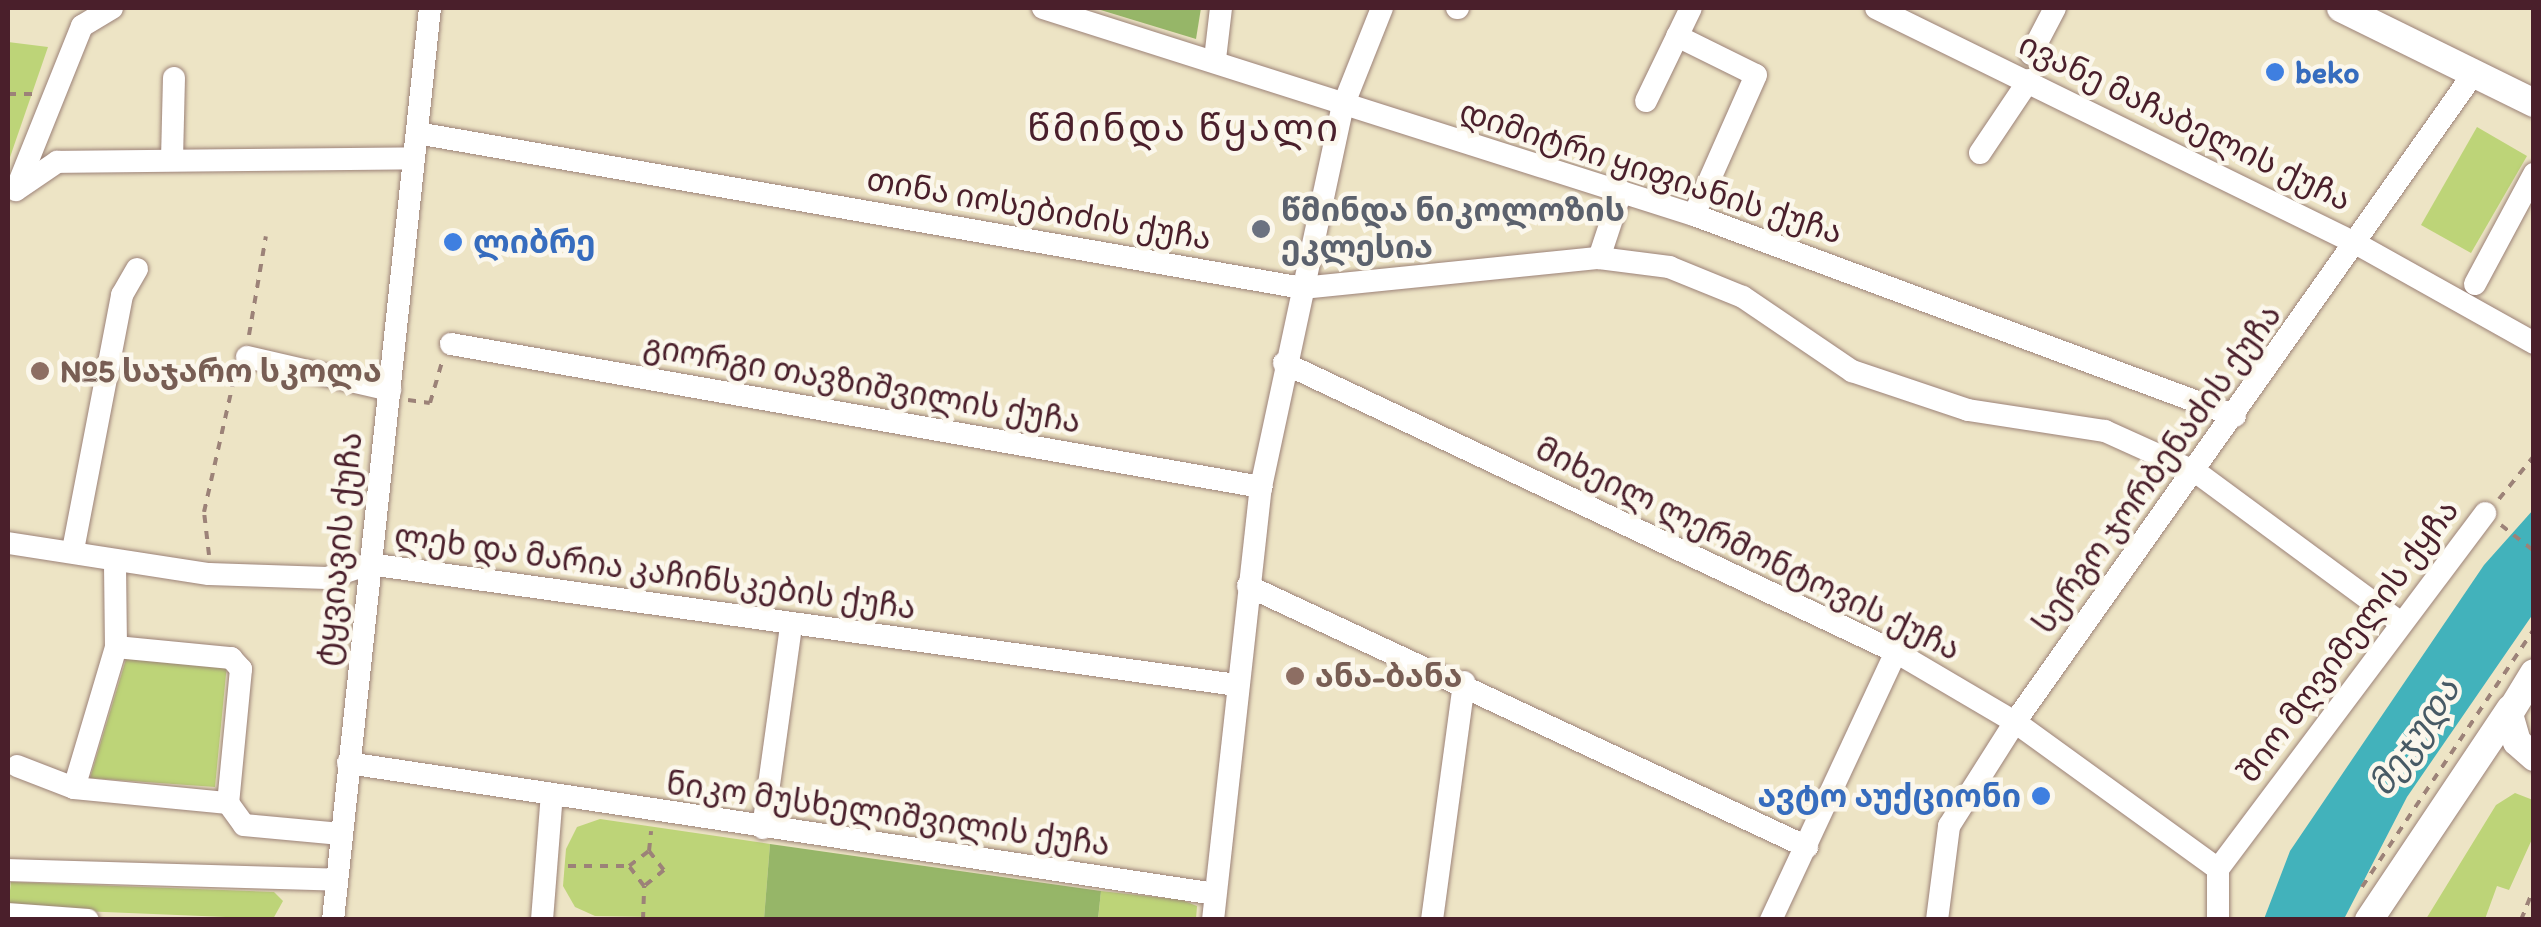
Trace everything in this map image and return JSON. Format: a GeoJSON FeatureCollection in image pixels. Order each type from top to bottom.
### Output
{"type":"FeatureCollection","features":[{"type":"Feature","properties":{"kind":"main road"},"geometry":{"type":"LineString","coordinates":[[2344,8],[2534,103]]}},
{"type":"Feature","properties":{"kind":"main road"},"geometry":{"type":"LineString","coordinates":[[2364,907],[2534,674]]}},
{"type":"Feature","properties":{"kind":"main road"},"geometry":{"type":"LineString","coordinates":[[2510,709],[2517,742],[2534,757]]}},
{"type":"Feature","properties":{"kind":"street"},"geometry":{"type":"LineString","coordinates":[[12,190],[47,96],[82,26],[112,8]]}},
{"type":"Feature","properties":{"kind":"street","name":"ტყვიავის ქუჩა"},"geometry":{"type":"LineString","coordinates":[[332,920],[430,8]]}},
{"type":"Feature","properties":{"kind":"street","name":"დიმიტრი ყიფიანის ქუჩა"},"geometry":{"type":"LineString","coordinates":[[1043,8],[1327,92],[1343,106],[1694,215],[2235,416]]}},
{"type":"Feature","properties":{"kind":"street"},"geometry":{"type":"LineString","coordinates":[[1214,59],[1221,8]]}},
{"type":"Feature","properties":{"kind":"street"},"geometry":{"type":"LineString","coordinates":[[1213,920],[1248,586],[1284,363],[1343,106],[1382,8]]}},
{"type":"Feature","properties":{"kind":"street"},"geometry":{"type":"LineString","coordinates":[[1646,101],[1691,8]]}},
{"type":"Feature","properties":{"kind":"street","name":"ივანე მაჩაბელის ქუჩა"},"geometry":{"type":"LineString","coordinates":[[1876,8],[2357,244],[2534,343]]}},
{"type":"Feature","properties":{"kind":"street"},"geometry":{"type":"LineString","coordinates":[[2031,54],[2055,8]]}},
{"type":"Feature","properties":{"kind":"street"},"geometry":{"type":"LineString","coordinates":[[1677,36],[1756,75],[1694,215]]}},
{"type":"Feature","properties":{"kind":"street","name":"სერგო ჯორბენაძის ქუჩა"},"geometry":{"type":"LineString","coordinates":[[1936,920],[1949,826],[2015,722],[2196,472],[2474,73]]}},
{"type":"Feature","properties":{"kind":"street"},"geometry":{"type":"LineString","coordinates":[[172,158],[174,78]]}},
{"type":"Feature","properties":{"kind":"street"},"geometry":{"type":"LineString","coordinates":[[1980,153],[2029,80]]}},
{"type":"Feature","properties":{"kind":"street","name":"თინა იოსებიძის ქუჩა"},"geometry":{"type":"LineString","coordinates":[[417,133],[1302,288],[1599,258],[1669,266],[1743,297],[1852,370],[1968,410],[2105,431],[2196,472],[2398,621]]}},
{"type":"Feature","properties":{"kind":"street"},"geometry":{"type":"LineString","coordinates":[[12,190],[57,162],[414,158]]}},
{"type":"Feature","properties":{"kind":"street"},"geometry":{"type":"LineString","coordinates":[[2475,284],[2530,187]]}},
{"type":"Feature","properties":{"kind":"street"},"geometry":{"type":"LineString","coordinates":[[1599,258],[1621,192]]}},
{"type":"Feature","properties":{"kind":"street"},"geometry":{"type":"LineString","coordinates":[[73,550],[122,295],[136,269]]}},
{"type":"Feature","properties":{"kind":"street","name":"გიორგი თავზიშვილის ქუჩა"},"geometry":{"type":"LineString","coordinates":[[452,344],[1261,488]]}},
{"type":"Feature","properties":{"kind":"street"},"geometry":{"type":"LineString","coordinates":[[247,357],[389,394]]}},
{"type":"Feature","properties":{"kind":"street","name":"მიხეილ ლერმონტოვის ქუჩა"},"geometry":{"type":"LineString","coordinates":[[1284,363],[1896,652],[2015,722],[2218,869]]}},
{"type":"Feature","properties":{"kind":"street","name":"შიო მღვიმელის ქყჩა"},"geometry":{"type":"LineString","coordinates":[[2218,869],[2398,621],[2494,520]]}},
{"type":"Feature","properties":{"kind":"street","name":"ლეხ და მარია კაჩინსკების ქუჩა"},"geometry":{"type":"LineString","coordinates":[[8,543],[73,550],[116,563],[209,574],[327,578],[369,564],[1236,686]]}},
{"type":"Feature","properties":{"kind":"street"},"geometry":{"type":"LineString","coordinates":[[74,788],[116,647],[116,563]]}},
{"type":"Feature","properties":{"kind":"street"},"geometry":{"type":"LineString","coordinates":[[1248,586],[1464,682],[1807,847]]}},
{"type":"Feature","properties":{"kind":"street"},"geometry":{"type":"LineString","coordinates":[[762,828],[792,626]]}},
{"type":"Feature","properties":{"kind":"street"},"geometry":{"type":"LineString","coordinates":[[116,647],[231,658],[241,669],[228,802],[244,825],[341,834]]}},
{"type":"Feature","properties":{"kind":"street"},"geometry":{"type":"LineString","coordinates":[[1771,920],[1896,652]]}},
{"type":"Feature","properties":{"kind":"street"},"geometry":{"type":"LineString","coordinates":[[1432,920],[1464,682]]}},
{"type":"Feature","properties":{"kind":"street","name":"ნიკო მუსხელიშვილის ქუჩა"},"geometry":{"type":"LineString","coordinates":[[348,763],[1215,894]]}},
{"type":"Feature","properties":{"kind":"street"},"geometry":{"type":"LineString","coordinates":[[17,766],[74,788],[228,802]]}},
{"type":"Feature","properties":{"kind":"street"},"geometry":{"type":"LineString","coordinates":[[542,920],[552,794]]}},
{"type":"Feature","properties":{"kind":"street"},"geometry":{"type":"LineString","coordinates":[[2218,869],[2218,920]]}},
{"type":"Feature","properties":{"kind":"street"},"geometry":{"type":"LineString","coordinates":[[8,870],[336,880]]}},
{"type":"Feature","properties":{"kind":"street"},"geometry":{"type":"LineString","coordinates":[[8,914],[88,920]]}},
{"type":"Feature","properties":{"kind":"path"},"geometry":{"type":"LineString","coordinates":[[8,94],[47,96]]}},
{"type":"Feature","properties":{"kind":"path"},"geometry":{"type":"LineString","coordinates":[[209,574],[204,512],[232,374],[247,357],[266,236]]}},
{"type":"Feature","properties":{"kind":"path"},"geometry":{"type":"LineString","coordinates":[[389,394],[430,404],[452,344]]}},
{"type":"Feature","properties":{"kind":"path","name":"შიო მღვიმელის ქყჩა"},"geometry":{"type":"LineString","coordinates":[[2494,520],[2534,456]]}},
{"type":"Feature","properties":{"kind":"path"},"geometry":{"type":"LineString","coordinates":[[2494,520],[2534,550]]}},
{"type":"Feature","properties":{"kind":"path"},"geometry":{"type":"LineString","coordinates":[[2364,907],[2412,800],[2534,629]]}},
{"type":"Feature","properties":{"kind":"path"},"geometry":{"type":"LineString","coordinates":[[546,866],[629,866],[648,851],[664,870],[644,886]]}},
{"type":"Feature","properties":{"kind":"path"},"geometry":{"type":"LineString","coordinates":[[629,866],[644,886],[642,920]]}},
{"type":"Feature","properties":{"kind":"path"},"geometry":{"type":"LineString","coordinates":[[2520,920],[2534,887]]}},
{"type":"Feature","properties":{"kind":"green space"},"geometry":{"type":"Polygon","coordinates":[[[1094,8],[1201,8],[1196,39],[1094,8]]]}},
{"type":"Feature","properties":{"kind":"green space"},"geometry":{"type":"Polygon","coordinates":[[[8,42],[48,47],[8,163],[8,42]]]}},
{"type":"Feature","properties":{"kind":"green space"},"geometry":{"type":"Polygon","coordinates":[[[2477,127],[2527,156],[2471,253],[2421,225],[2477,127]]]}},
{"type":"Feature","properties":{"kind":"green space"},"geometry":{"type":"Polygon","coordinates":[[[127,656],[227,664],[215,787],[90,778],[127,656]]]}},
{"type":"Feature","properties":{"kind":"green space"},"geometry":{"type":"Polygon","coordinates":[[[2515,793],[2533,800],[2533,837],[2509,890],[2497,886],[2485,919],[2426,919],[2496,805],[2515,793]]]}},
{"type":"Feature","properties":{"kind":"green space"},"geometry":{"type":"Polygon","coordinates":[[[600,819],[770,844],[764,919],[595,916],[575,907],[563,886],[566,849],[577,827],[600,819]]]}},
{"type":"Feature","properties":{"kind":"green space"},"geometry":{"type":"Polygon","coordinates":[[[770,844],[1101,891],[1098,919],[764,919],[770,844]]]}},
{"type":"Feature","properties":{"kind":"green space"},"geometry":{"type":"Polygon","coordinates":[[[11,882],[274,892],[283,901],[273,919],[8,908],[11,882]]]}},
{"type":"Feature","properties":{"kind":"green space"},"geometry":{"type":"Polygon","coordinates":[[[1101,891],[1182,900],[1197,906],[1196,919],[1098,920],[1101,891]]]}},
{"type":"Feature","properties":{"kind":"water","name":"მეჯუდა"},"geometry":{"type":"Polygon","coordinates":[[[2533,510],[2533,614],[2407,797],[2344,919],[2264,919],[2290,851],[2484,565],[2533,510]]]}},
{"type":"Feature","properties":{"kind":"place","name":"beko"},"geometry":{"type":"Point","coordinates":[2275,72]}},
{"type":"Feature","properties":{"kind":"place","name":"წმინდა ნიკოლოზის ეკლესია"},"geometry":{"type":"Point","coordinates":[1261,229]}},
{"type":"Feature","properties":{"kind":"place","name":"ლიბრე"},"geometry":{"type":"Point","coordinates":[453,242]}},
{"type":"Feature","properties":{"kind":"place","name":"№5 საჯარო სკოლა"},"geometry":{"type":"Point","coordinates":[40,371]}},
{"type":"Feature","properties":{"kind":"place","name":"ანა-ბანა"},"geometry":{"type":"Point","coordinates":[1295,676]}},
{"type":"Feature","properties":{"kind":"place","name":"ავტო აუქციონი"},"geometry":{"type":"Point","coordinates":[2041,796]}},
{"type":"Feature","properties":{"kind":"district","name":"წმინდა წყალი"},"geometry":{"type":"Point","coordinates":[1184,129]}}]}
